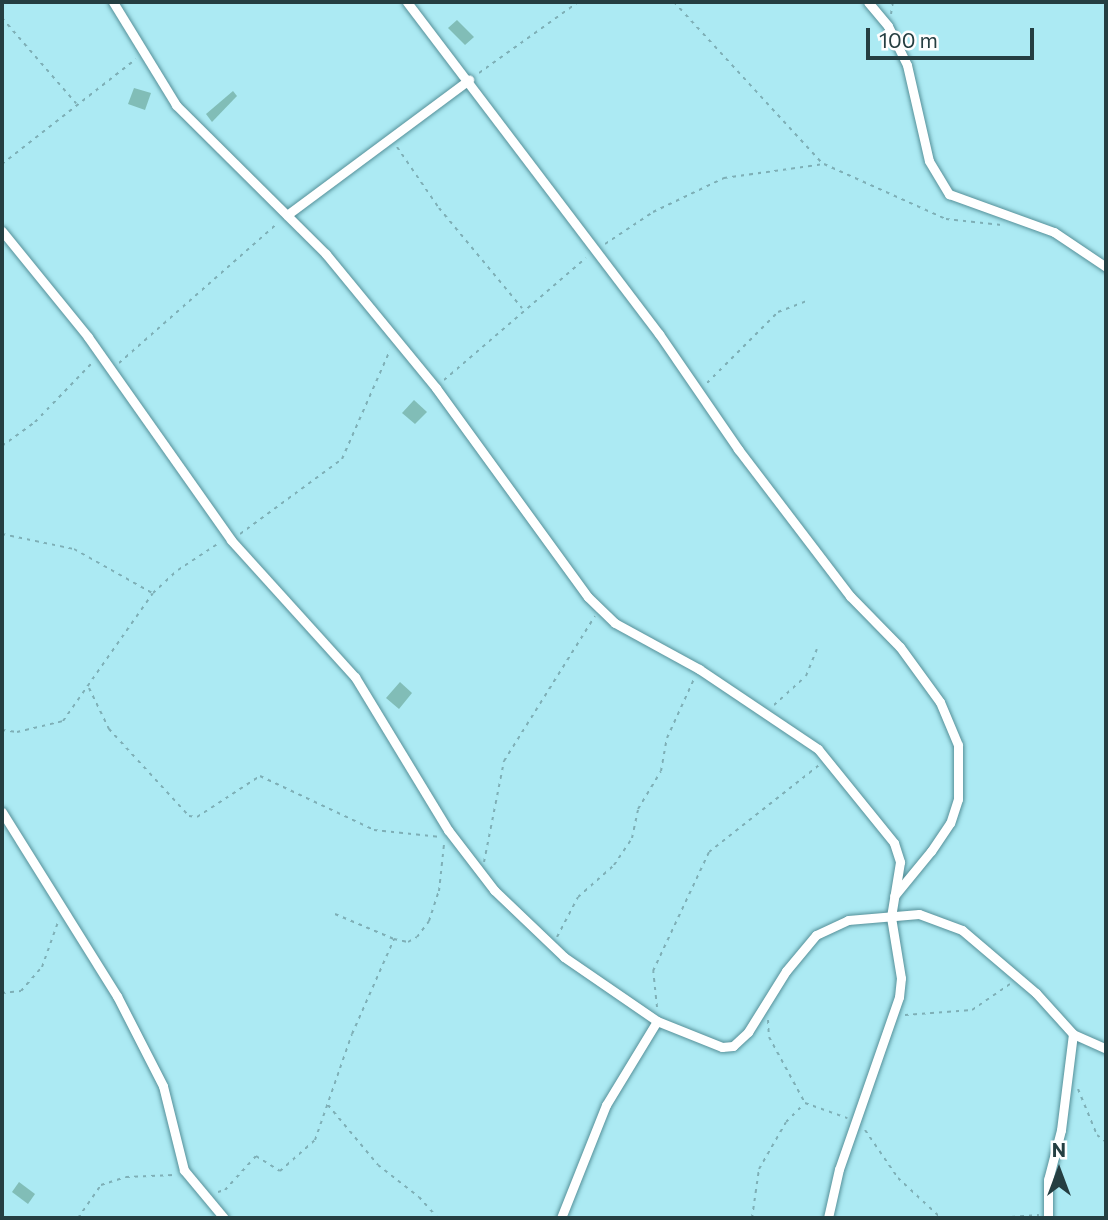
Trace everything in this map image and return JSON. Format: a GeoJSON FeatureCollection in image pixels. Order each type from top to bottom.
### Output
{"type":"FeatureCollection","features":[{"type":"Feature","properties":{"kind":"street"},"geometry":{"type":"LineString","coordinates":[[113,2],[176,105],[326,254],[436,388],[600,609],[639,639],[699,669],[766,712],[828,758],[899,852],[891,918],[901,978],[894,1017],[856,1120],[828,1218]]}},
{"type":"Feature","properties":{"kind":"street"},"geometry":{"type":"LineString","coordinates":[[407,2],[469,80],[593,252],[850,596],[900,647],[952,725],[958,745],[958,799],[950,823],[893,897]]}},
{"type":"Feature","properties":{"kind":"street"},"geometry":{"type":"LineString","coordinates":[[868,2],[888,26],[907,65],[929,161],[949,194],[1055,232],[1106,267]]}},
{"type":"Feature","properties":{"kind":"street"},"geometry":{"type":"LineString","coordinates":[[287,215],[393,141],[469,80]]}},
{"type":"Feature","properties":{"kind":"street"},"geometry":{"type":"LineString","coordinates":[[2,231],[100,355],[230,541],[355,677],[448,830],[482,874],[552,947],[657,1021],[701,1040],[733,1046],[769,1003],[786,971],[816,935],[848,920],[919,914],[938,918],[962,930],[1019,977],[1073,1034],[1106,1049]]}},
{"type":"Feature","properties":{"kind":"street"},"geometry":{"type":"LineString","coordinates":[[2,812],[64,909],[163,1086],[184,1170],[199,1192],[224,1218]]}},
{"type":"Feature","properties":{"kind":"street"},"geometry":{"type":"LineString","coordinates":[[561,1218],[606,1105],[657,1021]]}},
{"type":"Feature","properties":{"kind":"street"},"geometry":{"type":"LineString","coordinates":[[1047,1216],[1048,1180],[1069,1078],[1073,1034]]}},
{"type":"Feature","properties":{"kind":"path"},"geometry":{"type":"LineString","coordinates":[[570,2],[573,5]]}},
{"type":"Feature","properties":{"kind":"path"},"geometry":{"type":"LineString","coordinates":[[469,80],[578,2]]}},
{"type":"Feature","properties":{"kind":"path"},"geometry":{"type":"LineString","coordinates":[[674,2],[824,164],[946,219],[1013,227]]}},
{"type":"Feature","properties":{"kind":"path"},"geometry":{"type":"LineString","coordinates":[[2,18],[76,104]]}},
{"type":"Feature","properties":{"kind":"path"},"geometry":{"type":"LineString","coordinates":[[2,164],[143,53]]}},
{"type":"Feature","properties":{"kind":"path"},"geometry":{"type":"LineString","coordinates":[[393,141],[439,208],[523,309]]}},
{"type":"Feature","properties":{"kind":"path"},"geometry":{"type":"LineString","coordinates":[[436,388],[523,309],[593,252],[653,212],[724,178],[824,164]]}},
{"type":"Feature","properties":{"kind":"path"},"geometry":{"type":"LineString","coordinates":[[111,370],[287,215]]}},
{"type":"Feature","properties":{"kind":"path"},"geometry":{"type":"LineString","coordinates":[[698,390],[778,312],[807,301]]}},
{"type":"Feature","properties":{"kind":"path"},"geometry":{"type":"LineString","coordinates":[[2,730],[17,732],[63,720],[153,593],[201,553],[230,541],[342,459],[396,339]]}},
{"type":"Feature","properties":{"kind":"path"},"geometry":{"type":"LineString","coordinates":[[2,446],[35,422],[100,355]]}},
{"type":"Feature","properties":{"kind":"path"},"geometry":{"type":"LineString","coordinates":[[2,534],[75,549],[153,593]]}},
{"type":"Feature","properties":{"kind":"path"},"geometry":{"type":"LineString","coordinates":[[482,874],[504,761],[600,609]]}},
{"type":"Feature","properties":{"kind":"path"},"geometry":{"type":"LineString","coordinates":[[766,712],[806,676],[817,649]]}},
{"type":"Feature","properties":{"kind":"path"},"geometry":{"type":"LineString","coordinates":[[552,947],[572,904],[614,865],[632,838],[638,809],[661,771],[667,738],[699,669]]}},
{"type":"Feature","properties":{"kind":"path"},"geometry":{"type":"LineString","coordinates":[[88,687],[109,729],[189,816],[197,817],[238,786],[260,776],[374,830],[444,837],[441,880],[429,921],[408,942],[335,915]]}},
{"type":"Feature","properties":{"kind":"path"},"geometry":{"type":"LineString","coordinates":[[657,1021],[653,971],[709,852],[828,758]]}},
{"type":"Feature","properties":{"kind":"path"},"geometry":{"type":"LineString","coordinates":[[2,993],[20,990],[42,967],[64,909]]}},
{"type":"Feature","properties":{"kind":"path"},"geometry":{"type":"LineString","coordinates":[[199,1192],[225,1190],[256,1156],[280,1171],[315,1140],[394,939]]}},
{"type":"Feature","properties":{"kind":"path"},"geometry":{"type":"LineString","coordinates":[[894,1017],[972,1010],[1019,977]]}},
{"type":"Feature","properties":{"kind":"path"},"geometry":{"type":"LineString","coordinates":[[769,1003],[769,1037],[805,1103],[856,1120],[898,1178],[941,1218]]}},
{"type":"Feature","properties":{"kind":"path"},"geometry":{"type":"LineString","coordinates":[[1069,1078],[1079,1091],[1097,1135],[1106,1142]]}},
{"type":"Feature","properties":{"kind":"path"},"geometry":{"type":"LineString","coordinates":[[752,1218],[759,1169],[786,1122],[805,1103]]}},
{"type":"Feature","properties":{"kind":"path"},"geometry":{"type":"LineString","coordinates":[[327,1104],[378,1165],[419,1197],[438,1218]]}},
{"type":"Feature","properties":{"kind":"path"},"geometry":{"type":"LineString","coordinates":[[78,1218],[101,1185],[126,1177],[168,1177],[184,1170]]}},
{"type":"Feature","properties":{"kind":"path"},"geometry":{"type":"LineString","coordinates":[[995,1218],[1047,1216]]}},
{"type":"Feature","properties":{"kind":"building"},"geometry":{"type":"Polygon","coordinates":[[[457,20],[474,37],[465,45],[448,28],[457,20]]]}},
{"type":"Feature","properties":{"kind":"building"},"geometry":{"type":"Polygon","coordinates":[[[134,88],[151,93],[145,110],[128,104],[134,88]]]}},
{"type":"Feature","properties":{"kind":"building"},"geometry":{"type":"Polygon","coordinates":[[[233,91],[237,96],[212,122],[206,114],[233,91]]]}},
{"type":"Feature","properties":{"kind":"building"},"geometry":{"type":"Polygon","coordinates":[[[414,400],[427,412],[415,424],[402,413],[414,400]]]}},
{"type":"Feature","properties":{"kind":"building"},"geometry":{"type":"Polygon","coordinates":[[[400,682],[412,693],[399,709],[386,698],[400,682]]]}},
{"type":"Feature","properties":{"kind":"building"},"geometry":{"type":"Polygon","coordinates":[[[19,1182],[35,1194],[28,1204],[12,1192],[19,1182]]]}}]}
